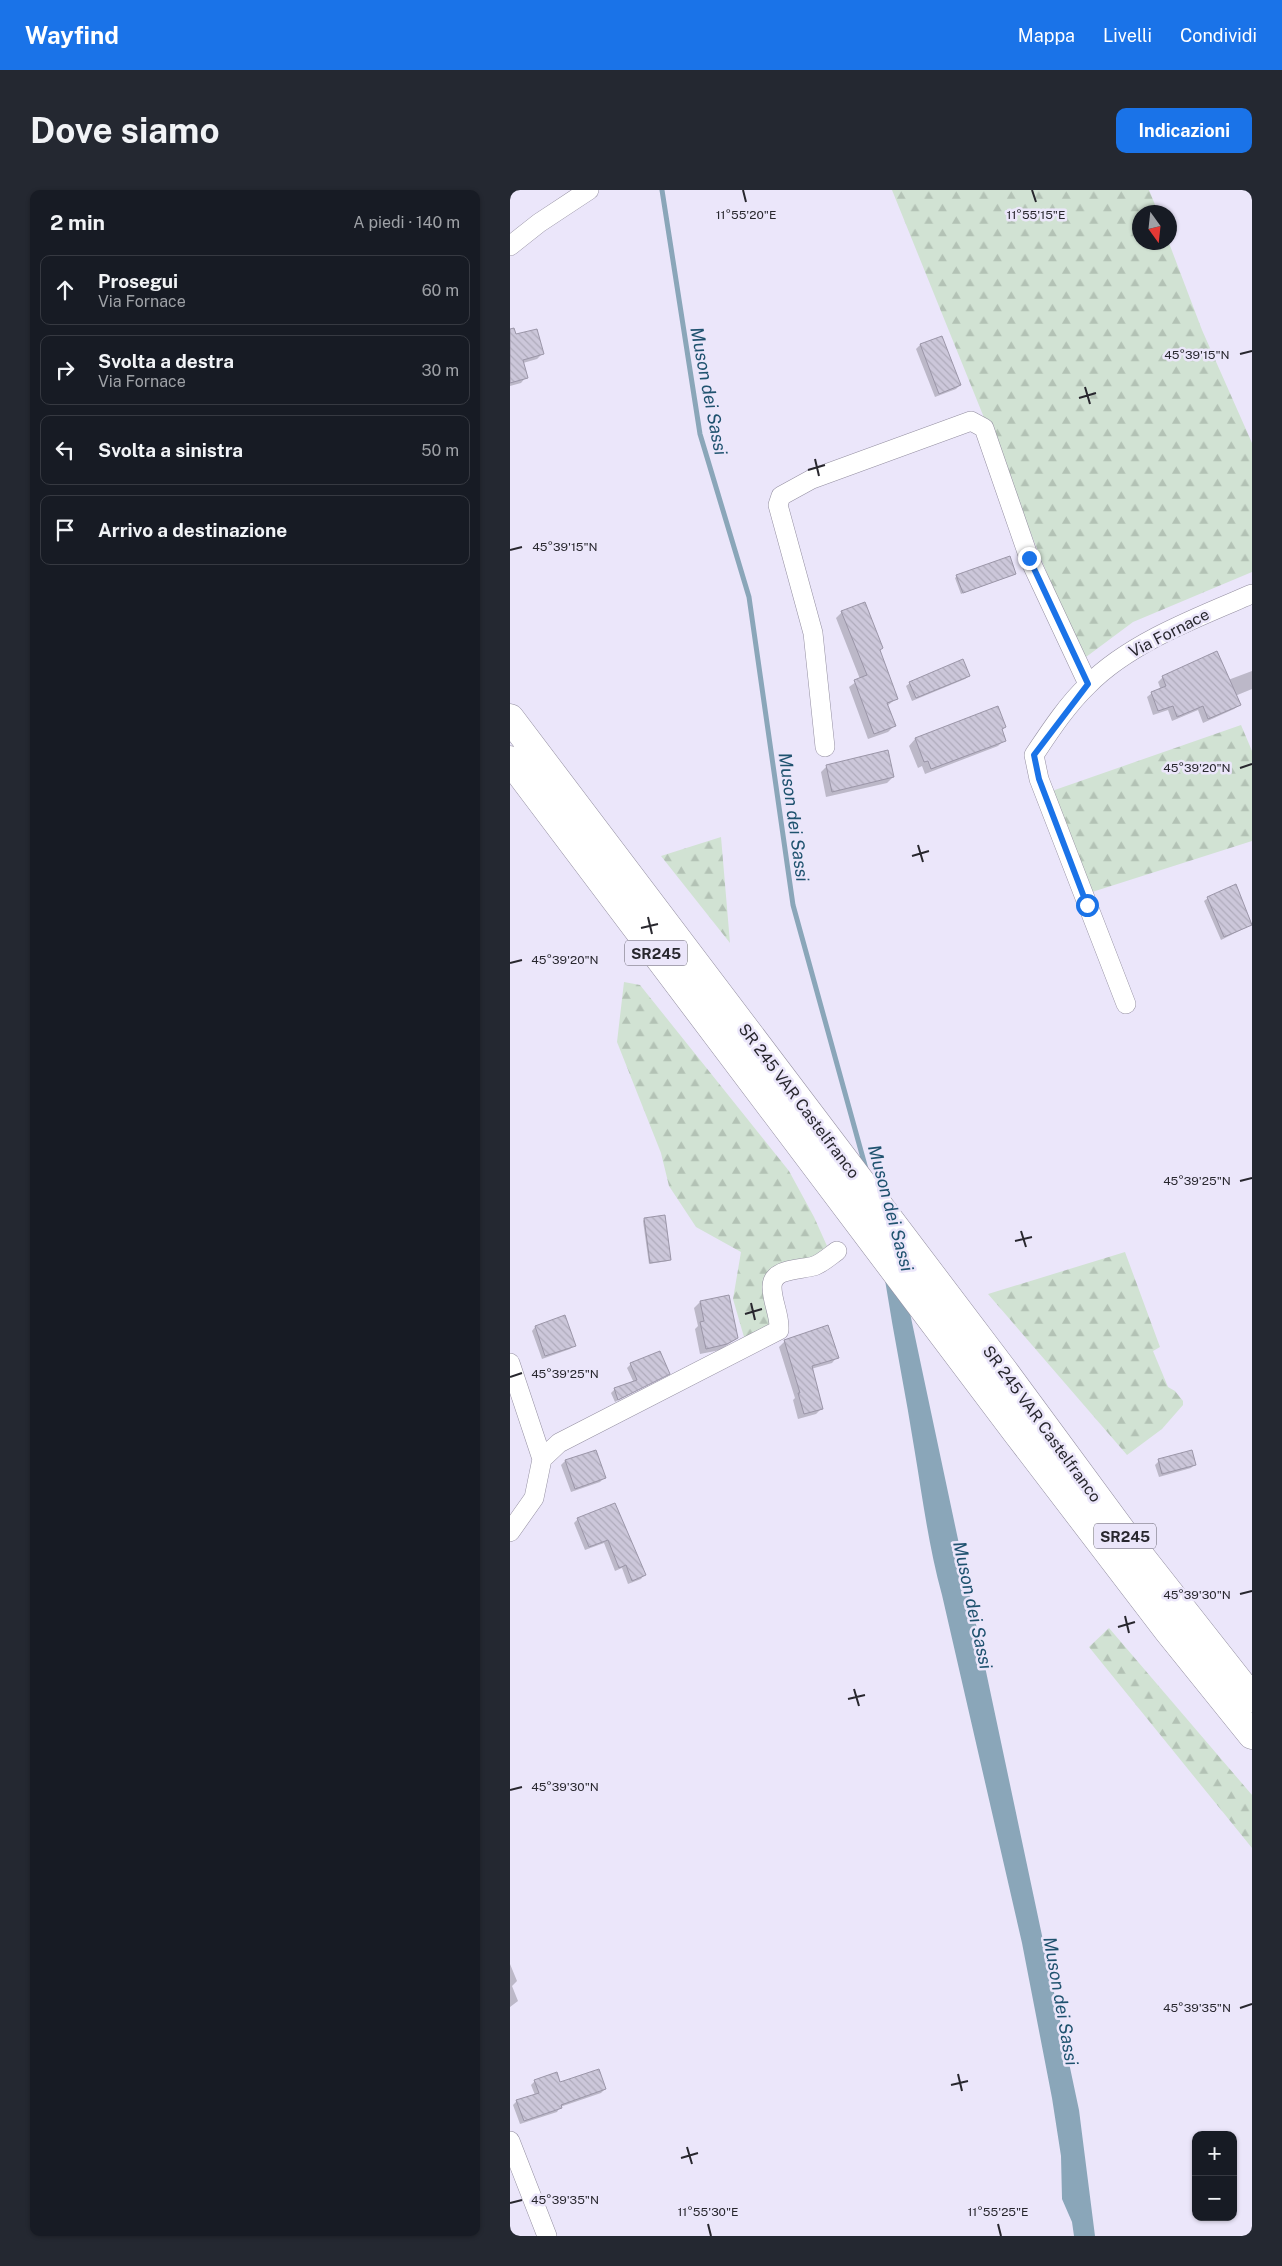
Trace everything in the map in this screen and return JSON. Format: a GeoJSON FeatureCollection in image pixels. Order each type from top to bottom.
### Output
{"type":"FeatureCollection","features":[{"type":"Feature","properties":{"kind":"highway","name":"SR 245 VAR Castelfranco"},"geometry":{"type":"LineString","coordinates":[[510,718],[1004,1371],[1138,1553],[1252,1698]]}},
{"type":"Feature","properties":{"kind":"highway","name":"SR 245 VAR Castelfranco"},"geometry":{"type":"LineString","coordinates":[[510,760],[1017,1433],[1169,1632],[1252,1735]]}},
{"type":"Feature","properties":{"kind":"street"},"geometry":{"type":"LineString","coordinates":[[510,246],[539,223],[589,190]]}},
{"type":"Feature","properties":{"kind":"street"},"geometry":{"type":"LineString","coordinates":[[825,747],[813,633],[778,505],[781,496],[812,479],[971,421],[984,428],[1029,558],[1088,684]]}},
{"type":"Feature","properties":{"kind":"street","name":"Via Fornace"},"geometry":{"type":"LineString","coordinates":[[1126,1004],[1039,779],[1034,755],[1088,684],[1134,648],[1252,594]]}},
{"type":"Feature","properties":{"kind":"street"},"geometry":{"type":"LineString","coordinates":[[542,1459],[559,1443],[779,1330],[780,1320],[772,1289],[773,1280],[779,1273],[816,1266],[836,1251]]}},
{"type":"Feature","properties":{"kind":"street"},"geometry":{"type":"LineString","coordinates":[[510,1363],[542,1459],[534,1498],[510,1532]]}},
{"type":"Feature","properties":{"kind":"street"},"geometry":{"type":"LineString","coordinates":[[510,2141],[547,2236]]}},
{"type":"Feature","properties":{"kind":"green space"},"geometry":{"type":"Polygon","coordinates":[[[892,190],[1149,190],[1155,205],[1132,205],[1132,250],[1172,250],[1202,330],[1252,443],[1252,572],[1133,622],[1082,660],[892,190]]]}},
{"type":"Feature","properties":{"kind":"green space"},"geometry":{"type":"Polygon","coordinates":[[[1241,725],[1252,751],[1252,841],[1089,893],[1049,792],[1241,725]]]}},
{"type":"Feature","properties":{"kind":"green space"},"geometry":{"type":"Polygon","coordinates":[[[721,837],[730,943],[661,856],[721,837]]]}},
{"type":"Feature","properties":{"kind":"green space"},"geometry":{"type":"Polygon","coordinates":[[[624,982],[640,985],[789,1171],[814,1217],[827,1246],[812,1258],[770,1270],[773,1325],[744,1337],[733,1299],[741,1252],[696,1227],[669,1186],[661,1153],[617,1042],[624,982]]]}},
{"type":"Feature","properties":{"kind":"green space"},"geometry":{"type":"Polygon","coordinates":[[[1125,1252],[1160,1347],[1153,1351],[1168,1387],[1175,1391],[1183,1401],[1183,1405],[1162,1429],[1127,1455],[988,1294],[1125,1252]]]}},
{"type":"Feature","properties":{"kind":"green space"},"geometry":{"type":"Polygon","coordinates":[[[1109,1628],[1252,1795],[1252,1848],[1089,1647],[1109,1628]]]}},
{"type":"Feature","properties":{"kind":"water"},"geometry":{"type":"Polygon","coordinates":[[[885,1280],[910,1313],[1079,2110],[1095,2236],[1074,2236],[1072,2222],[1062,2199],[1061,2156],[1052,2098],[1022,1943],[933,1560],[885,1280]]]}},
{"type":"Feature","properties":{"kind":"building"},"geometry":{"type":"Polygon","coordinates":[[[514,328],[516,334],[537,329],[544,354],[523,360],[528,378],[510,383],[510,329],[514,328]]]}},
{"type":"Feature","properties":{"kind":"building"},"geometry":{"type":"Polygon","coordinates":[[[942,336],[961,385],[939,394],[920,344],[942,336]]]}},
{"type":"Feature","properties":{"kind":"building"},"geometry":{"type":"Polygon","coordinates":[[[1010,556],[1016,574],[963,593],[956,575],[1010,556]]]}},
{"type":"Feature","properties":{"kind":"building"},"geometry":{"type":"Polygon","coordinates":[[[865,602],[883,648],[880,650],[898,699],[887,703],[896,726],[874,734],[854,680],[867,675],[841,611],[865,602]]]}},
{"type":"Feature","properties":{"kind":"building"},"geometry":{"type":"Polygon","coordinates":[[[1217,651],[1241,705],[1208,719],[1203,706],[1177,717],[1173,706],[1158,711],[1151,692],[1166,686],[1162,676],[1217,651]]]}},
{"type":"Feature","properties":{"kind":"building"},"geometry":{"type":"Polygon","coordinates":[[[963,659],[970,676],[916,698],[909,682],[963,659]]]}},
{"type":"Feature","properties":{"kind":"building"},"geometry":{"type":"Polygon","coordinates":[[[998,706],[1006,727],[1002,729],[1006,741],[931,769],[928,761],[924,762],[915,738],[998,706]]]}},
{"type":"Feature","properties":{"kind":"building"},"geometry":{"type":"Polygon","coordinates":[[[888,750],[894,777],[832,792],[826,765],[888,750]]]}},
{"type":"Feature","properties":{"kind":"building"},"geometry":{"type":"Polygon","coordinates":[[[1236,884],[1252,925],[1224,937],[1207,897],[1236,884]]]}},
{"type":"Feature","properties":{"kind":"building"},"geometry":{"type":"Polygon","coordinates":[[[665,1215],[671,1260],[650,1263],[644,1218],[665,1215]]]}},
{"type":"Feature","properties":{"kind":"building"},"geometry":{"type":"Polygon","coordinates":[[[729,1295],[738,1338],[727,1344],[706,1349],[700,1322],[704,1321],[700,1301],[729,1295]]]}},
{"type":"Feature","properties":{"kind":"building"},"geometry":{"type":"Polygon","coordinates":[[[565,1315],[576,1346],[545,1356],[535,1326],[565,1315]]]}},
{"type":"Feature","properties":{"kind":"building"},"geometry":{"type":"Polygon","coordinates":[[[828,1325],[839,1358],[812,1366],[823,1409],[804,1414],[798,1393],[800,1393],[784,1340],[828,1325]]]}},
{"type":"Feature","properties":{"kind":"building"},"geometry":{"type":"Polygon","coordinates":[[[660,1351],[670,1374],[618,1400],[614,1388],[637,1380],[630,1363],[660,1351]]]}},
{"type":"Feature","properties":{"kind":"building"},"geometry":{"type":"Polygon","coordinates":[[[596,1450],[606,1478],[575,1489],[565,1460],[596,1450]]]}},
{"type":"Feature","properties":{"kind":"building"},"geometry":{"type":"Polygon","coordinates":[[[1192,1450],[1196,1465],[1162,1474],[1158,1459],[1192,1450]]]}},
{"type":"Feature","properties":{"kind":"building"},"geometry":{"type":"Polygon","coordinates":[[[615,1503],[646,1575],[632,1581],[626,1565],[619,1568],[608,1540],[589,1547],[577,1518],[615,1503]]]}},
{"type":"Feature","properties":{"kind":"building"},"geometry":{"type":"Polygon","coordinates":[[[599,2069],[606,2089],[561,2105],[562,2108],[524,2121],[516,2100],[539,2093],[534,2080],[557,2072],[560,2082],[599,2069]]]}},
{"type":"Feature","properties":{"kind":"waterway","name":"Muson dei Sassi"},"geometry":{"type":"LineString","coordinates":[[662,190],[700,434],[749,597],[793,905],[866,1169]]}},
{"type":"Feature","properties":{"kind":"route"},"geometry":{"type":"LineString","coordinates":[[1029,558],[1088,684],[1050,731],[1034,755],[1039,779],[1087,905]]}}]}
